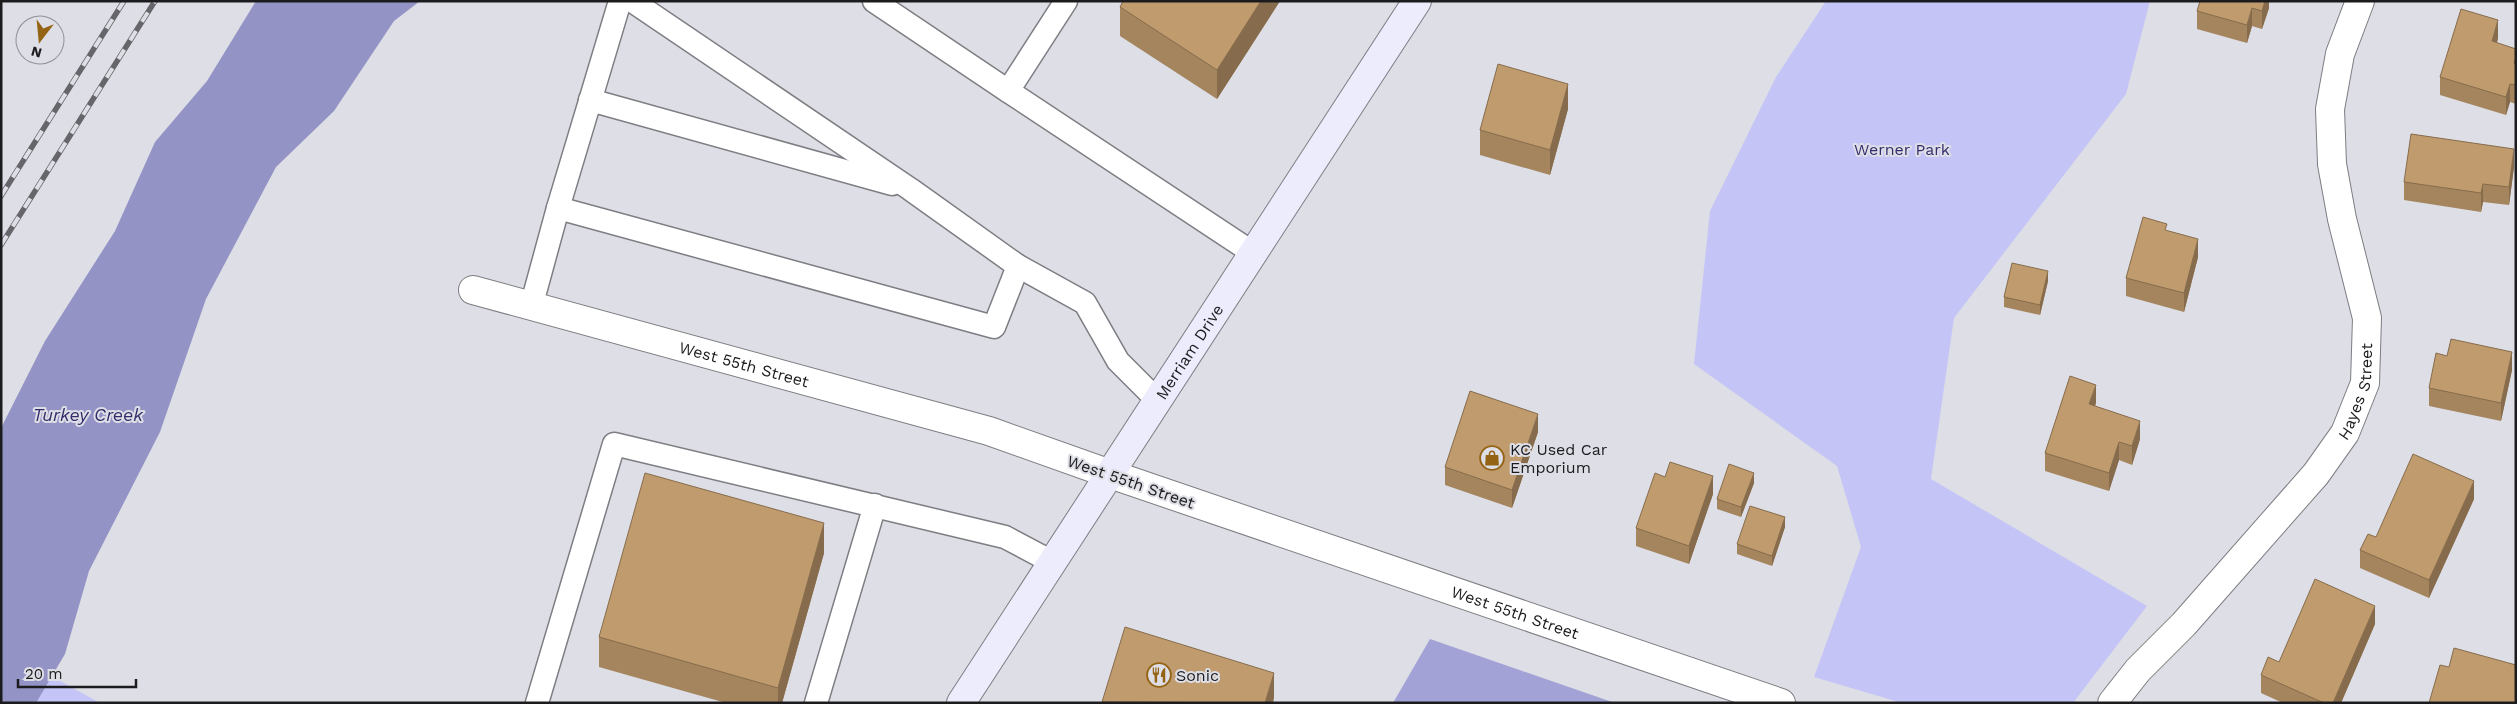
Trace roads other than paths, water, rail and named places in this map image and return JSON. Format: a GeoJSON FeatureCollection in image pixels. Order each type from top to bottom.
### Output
{"type":"FeatureCollection","features":[{"type":"Feature","properties":{"kind":"main road","name":"Merriam Drive"},"geometry":{"type":"LineString","coordinates":[[961,703],[1418,1]]}},
{"type":"Feature","properties":{"kind":"street","name":"Hayes Street"},"geometry":{"type":"LineString","coordinates":[[2112,703],[2138,670],[2184,624],[2316,474],[2345,433],[2365,383],[2368,318],[2340,210],[2332,164],[2330,109],[2340,54],[2360,1]]}},
{"type":"Feature","properties":{"kind":"street","name":"West 55th Street"},"geometry":{"type":"LineString","coordinates":[[473,290],[989,431],[1780,703]]}},
{"type":"Feature","properties":{"kind":"lane"},"geometry":{"type":"LineString","coordinates":[[531,307],[558,208],[620,1]]}},
{"type":"Feature","properties":{"kind":"lane"},"geometry":{"type":"LineString","coordinates":[[632,1],[910,189],[1018,266],[1085,303],[1118,361],[1158,400]]}},
{"type":"Feature","properties":{"kind":"lane"},"geometry":{"type":"LineString","coordinates":[[874,1],[1253,253]]}},
{"type":"Feature","properties":{"kind":"lane"},"geometry":{"type":"LineString","coordinates":[[1008,91],[1066,1]]}},
{"type":"Feature","properties":{"kind":"lane"},"geometry":{"type":"LineString","coordinates":[[590,100],[910,189]]}},
{"type":"Feature","properties":{"kind":"lane"},"geometry":{"type":"LineString","coordinates":[[558,208],[994,327],[1018,266]]}},
{"type":"Feature","properties":{"kind":"lane"},"geometry":{"type":"LineString","coordinates":[[537,703],[614,444],[875,505],[1005,538],[1052,562]]}},
{"type":"Feature","properties":{"kind":"lane"},"geometry":{"type":"LineString","coordinates":[[816,703],[875,505]]}},
{"type":"Feature","properties":{"kind":"water","name":"Turkey Creek"},"geometry":{"type":"Polygon","coordinates":[[[256,1],[420,1],[394,21],[334,111],[276,167],[206,299],[160,432],[89,571],[65,654],[36,703],[1,703],[2,426],[45,341],[115,231],[155,142],[207,81],[256,1]]]}},
{"type":"Feature","properties":{"kind":"railway"},"geometry":{"type":"LineString","coordinates":[[1,196],[124,1]]}},
{"type":"Feature","properties":{"kind":"railway"},"geometry":{"type":"LineString","coordinates":[[1,245],[155,1]]}},
{"type":"Feature","properties":{"kind":"place","name":"KC Used Car Emporium"},"geometry":{"type":"Point","coordinates":[1492,458]}},
{"type":"Feature","properties":{"kind":"place","name":"Sonic"},"geometry":{"type":"Point","coordinates":[1159,675]}},
{"type":"Feature","properties":{"kind":"park label","name":"Werner Park"},"geometry":{"type":"Point","coordinates":[1902,149]}}]}
